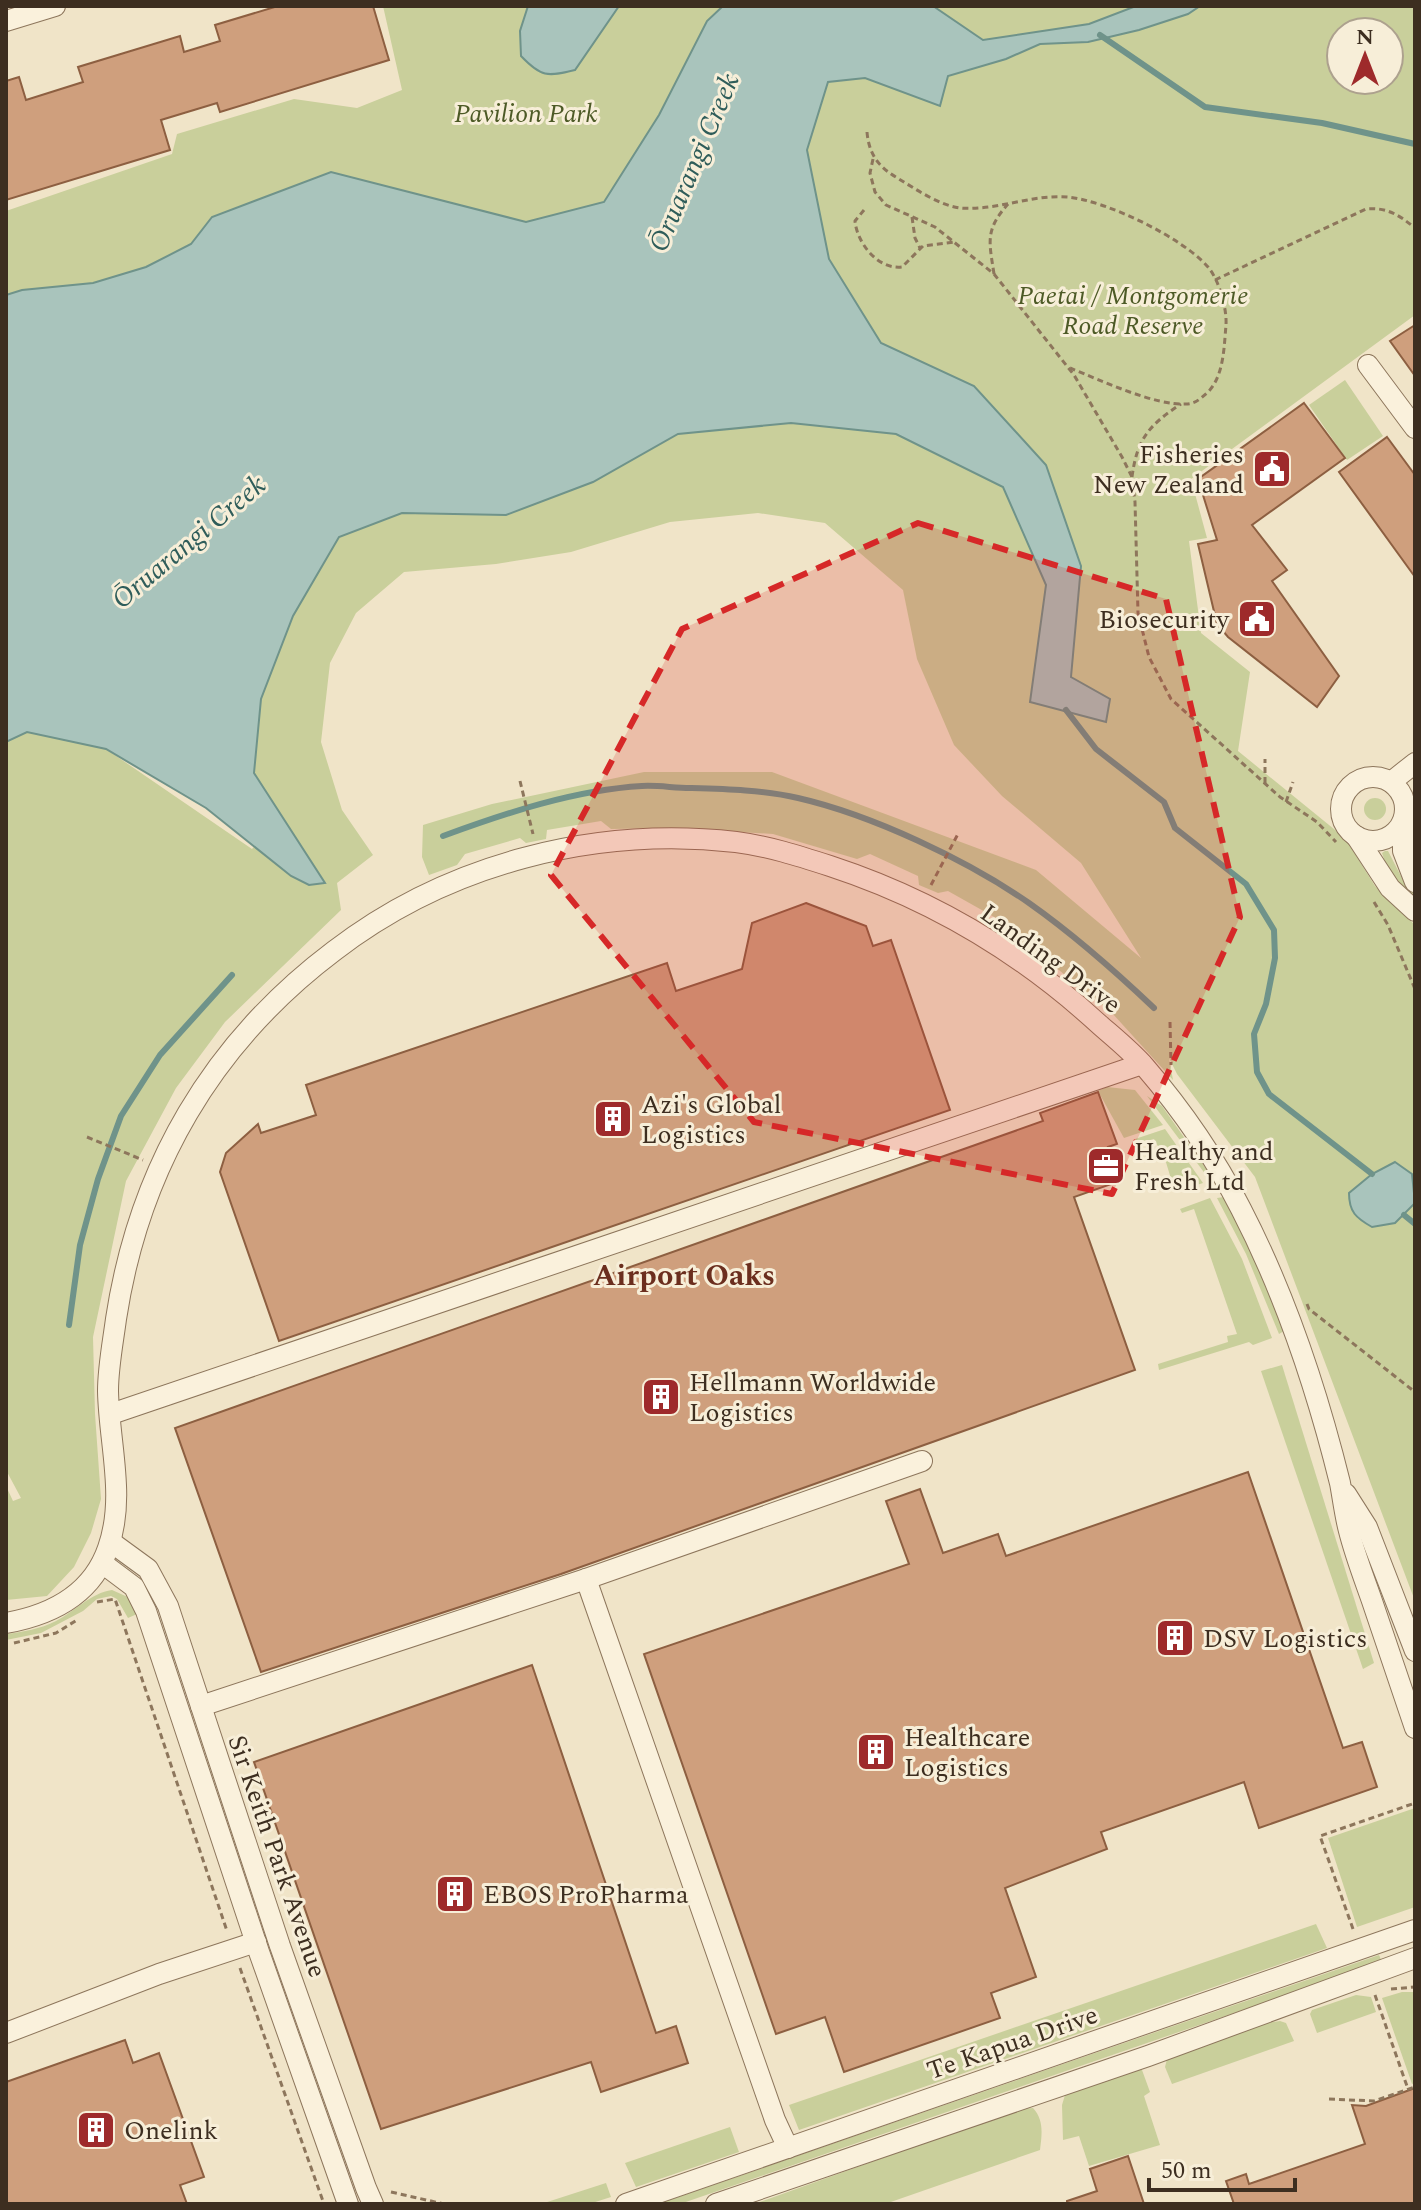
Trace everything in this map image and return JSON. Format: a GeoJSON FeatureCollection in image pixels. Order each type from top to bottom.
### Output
{"type":"FeatureCollection","features":[{"type":"Feature","properties":{"kind":"street"},"geometry":{"type":"LineString","coordinates":[[6,21],[55,6]]}},
{"type":"Feature","properties":{"kind":"street"},"geometry":{"type":"LineString","coordinates":[[1368,365],[1415,428]]}},
{"type":"Feature","properties":{"kind":"street"},"geometry":{"type":"LineString","coordinates":[[1391,782],[1415,763]]}},
{"type":"Feature","properties":{"kind":"street"},"geometry":{"type":"LineString","coordinates":[[1415,882],[1403,851],[1404,800],[1391,782],[1373,777],[1363,779],[1343,798],[1342,817],[1350,842],[1415,911]]}},
{"type":"Feature","properties":{"kind":"street"},"geometry":{"type":"LineString","coordinates":[[1350,842],[1383,840],[1392,835],[1403,821]]}},
{"type":"Feature","properties":{"kind":"street","name":"Landing Drive"},"geometry":{"type":"LineString","coordinates":[[6,1623],[36,1616],[75,1597],[102,1563],[111,1542],[118,1504],[108,1389],[124,1266],[151,1186],[185,1116],[207,1079],[267,1009],[310,969],[355,934],[428,893],[507,862],[580,846],[634,840],[734,842],[783,851],[875,881],[994,942],[1074,1001],[1142,1064],[1202,1142],[1241,1208],[1278,1291],[1316,1397],[1350,1534],[1415,1728]]}},
{"type":"Feature","properties":{"kind":"street"},"geometry":{"type":"LineString","coordinates":[[111,1414],[1142,1064]]}},
{"type":"Feature","properties":{"kind":"street"},"geometry":{"type":"LineString","coordinates":[[201,1706],[586,1579],[922,1461]]}},
{"type":"Feature","properties":{"kind":"street","name":"Landing Drive"},"geometry":{"type":"LineString","coordinates":[[1340,1484],[1367,1527],[1415,1651]]}},
{"type":"Feature","properties":{"kind":"street","name":"Sir Keith Park Avenue"},"geometry":{"type":"LineString","coordinates":[[111,1542],[148,1569],[168,1606],[280,1946],[366,2188],[377,2198]]}},
{"type":"Feature","properties":{"kind":"street","name":"Sir Keith Park Avenue"},"geometry":{"type":"LineString","coordinates":[[102,1563],[134,1587],[146,1611],[256,1942],[348,2204]]}},
{"type":"Feature","properties":{"kind":"street"},"geometry":{"type":"LineString","coordinates":[[586,1579],[770,2105],[788,2148]]}},
{"type":"Feature","properties":{"kind":"street","name":"Te Kapua Drive"},"geometry":{"type":"LineString","coordinates":[[626,2204],[1415,1930]]}},
{"type":"Feature","properties":{"kind":"street"},"geometry":{"type":"LineString","coordinates":[[6,2033],[159,1974],[256,1942]]}},
{"type":"Feature","properties":{"kind":"street"},"geometry":{"type":"LineString","coordinates":[[716,2204],[1386,1971],[1415,1958]]}},
{"type":"Feature","properties":{"kind":"street"},"geometry":{"type":"LineString","coordinates":[[1386,1971],[1415,1967]]}},
{"type":"Feature","properties":{"kind":"path"},"geometry":{"type":"LineString","coordinates":[[867,132],[873,159],[870,173],[875,192],[886,205],[935,227],[994,274],[1068,367],[1132,477]]}},
{"type":"Feature","properties":{"kind":"path"},"geometry":{"type":"LineString","coordinates":[[873,159],[891,175],[925,195],[957,208],[1008,204],[1041,197],[1088,200],[1134,218],[1190,252],[1209,268],[1226,319],[1223,359],[1213,387],[1197,402],[1182,404],[1121,389],[1068,367]]}},
{"type":"Feature","properties":{"kind":"path"},"geometry":{"type":"LineString","coordinates":[[994,274],[991,231],[994,219],[1008,204]]}},
{"type":"Feature","properties":{"kind":"path"},"geometry":{"type":"LineString","coordinates":[[1215,280],[1366,209],[1381,208],[1396,213],[1415,228]]}},
{"type":"Feature","properties":{"kind":"path"},"geometry":{"type":"LineString","coordinates":[[864,210],[857,216],[855,226],[874,257],[890,267],[902,267],[920,248],[955,242]]}},
{"type":"Feature","properties":{"kind":"path"},"geometry":{"type":"LineString","coordinates":[[912,216],[912,229],[920,248]]}},
{"type":"Feature","properties":{"kind":"path"},"geometry":{"type":"LineString","coordinates":[[1182,404],[1147,431],[1135,457],[1132,477],[1138,613],[1149,657],[1171,699],[1286,802],[1350,842]]}},
{"type":"Feature","properties":{"kind":"path"},"geometry":{"type":"LineString","coordinates":[[1265,759],[1265,783]]}},
{"type":"Feature","properties":{"kind":"path"},"geometry":{"type":"LineString","coordinates":[[520,781],[532,830]]}},
{"type":"Feature","properties":{"kind":"path"},"geometry":{"type":"LineString","coordinates":[[1286,802],[1293,782]]}},
{"type":"Feature","properties":{"kind":"path"},"geometry":{"type":"LineString","coordinates":[[935,877],[959,832]]}},
{"type":"Feature","properties":{"kind":"path"},"geometry":{"type":"LineString","coordinates":[[1373,900],[1388,925],[1415,989]]}},
{"type":"Feature","properties":{"kind":"path"},"geometry":{"type":"LineString","coordinates":[[87,1137],[134,1156]]}},
{"type":"Feature","properties":{"kind":"path"},"geometry":{"type":"LineString","coordinates":[[1309,1309],[1415,1392]]}},
{"type":"Feature","properties":{"kind":"path"},"geometry":{"type":"LineString","coordinates":[[94,1602],[115,1599],[233,1949],[324,2204]]}},
{"type":"Feature","properties":{"kind":"path"},"geometry":{"type":"LineString","coordinates":[[6,1644],[27,1642],[56,1633],[84,1614]]}},
{"type":"Feature","properties":{"kind":"path"},"geometry":{"type":"LineString","coordinates":[[1354,1933],[1320,1836],[1415,1803]]}},
{"type":"Feature","properties":{"kind":"path"},"geometry":{"type":"LineString","coordinates":[[1375,1994],[1408,2089]]}},
{"type":"Feature","properties":{"kind":"path"},"geometry":{"type":"LineString","coordinates":[[1329,2099],[1374,2101],[1415,2087]]}},
{"type":"Feature","properties":{"kind":"path"},"geometry":{"type":"LineString","coordinates":[[377,2198],[444,2204]]}},
{"type":"Feature","properties":{"kind":"highlighted area"},"geometry":{"type":"Polygon","coordinates":[[[918,523],[1166,599],[1240,917],[1112,1194],[754,1122],[551,875],[682,629],[918,523]]]}},
{"type":"Feature","properties":{"kind":"green space","name":"Pavilion Park"},"geometry":{"type":"Polygon","coordinates":[[[383,6],[723,6],[707,21],[659,115],[604,202],[526,222],[331,172],[213,217],[191,244],[146,267],[93,283],[22,290],[6,295],[6,211],[172,154],[177,134],[294,99],[357,108],[402,90],[383,6]]]}},
{"type":"Feature","properties":{"kind":"green space"},"geometry":{"type":"Polygon","coordinates":[[[933,6],[1136,6],[1089,24],[983,40],[933,6]]]}},
{"type":"Feature","properties":{"kind":"green space","name":"Paetai / Montgomerie Road Reserve"},"geometry":{"type":"Polygon","coordinates":[[[1200,6],[1415,6],[1415,315],[1191,479],[1207,538],[1189,541],[1201,633],[1250,672],[1238,751],[1345,838],[1375,886],[1415,925],[1415,1601],[1255,1177],[1177,1074],[1169,1058],[1173,1080],[1112,1013],[1000,927],[996,918],[948,891],[938,893],[919,885],[918,876],[870,854],[857,859],[773,834],[674,828],[611,829],[601,821],[547,830],[546,839],[526,843],[520,838],[465,854],[457,865],[429,875],[422,857],[423,825],[492,804],[644,772],[772,772],[1036,870],[1141,958],[1081,863],[1002,796],[954,745],[917,659],[903,590],[825,523],[758,513],[670,522],[571,552],[496,564],[404,572],[356,613],[330,663],[321,742],[342,810],[373,855],[337,883],[341,910],[225,1022],[176,1088],[126,1181],[93,1337],[101,1499],[91,1533],[74,1567],[47,1596],[6,1600],[6,1486],[13,1501],[21,1498],[6,1470],[6,742],[26,732],[106,749],[252,849],[259,841],[254,773],[261,699],[293,616],[339,537],[402,513],[506,515],[593,482],[678,434],[791,423],[896,434],[1003,487],[1046,585],[1030,701],[1109,699],[1071,678],[1081,566],[974,386],[881,343],[829,259],[807,150],[828,82],[865,78],[940,106],[948,76],[1006,59],[1040,44],[1088,42],[1188,14],[1200,6]]]}},
{"type":"Feature","properties":{"kind":"green space"},"geometry":{"type":"Polygon","coordinates":[[[1345,380],[1383,436],[1347,460],[1309,405],[1345,380]]]}},
{"type":"Feature","properties":{"kind":"green space"},"geometry":{"type":"Polygon","coordinates":[[[1375,798],[1386,809],[1375,820],[1364,809],[1375,798]]]}},
{"type":"Feature","properties":{"kind":"green space"},"geometry":{"type":"Polygon","coordinates":[[[1388,851],[1404,882],[1415,895],[1415,904],[1391,874],[1382,853],[1388,851]]]}},
{"type":"Feature","properties":{"kind":"green space"},"geometry":{"type":"Polygon","coordinates":[[[1107,1087],[1135,1090],[1163,1125],[1124,1138],[1098,1091],[1107,1087]]]}},
{"type":"Feature","properties":{"kind":"green space"},"geometry":{"type":"Polygon","coordinates":[[[1147,1096],[1162,1106],[1212,1177],[1209,1179],[1147,1096]]]}},
{"type":"Feature","properties":{"kind":"green space"},"geometry":{"type":"Polygon","coordinates":[[[1165,1129],[1203,1183],[1175,1192],[1165,1159],[1154,1139],[1136,1144],[1135,1139],[1165,1129]]]}},
{"type":"Feature","properties":{"kind":"green space"},"geometry":{"type":"Polygon","coordinates":[[[1224,1197],[1250,1249],[1284,1331],[1279,1334],[1246,1254],[1217,1198],[1224,1197]]]}},
{"type":"Feature","properties":{"kind":"green space"},"geometry":{"type":"Polygon","coordinates":[[[1210,1198],[1242,1259],[1272,1338],[1253,1345],[1249,1342],[1159,1370],[1158,1364],[1228,1342],[1227,1336],[1237,1334],[1194,1209],[1182,1213],[1180,1209],[1210,1198]]]}},
{"type":"Feature","properties":{"kind":"green space"},"geometry":{"type":"Polygon","coordinates":[[[1282,1365],[1374,1663],[1363,1669],[1261,1371],[1282,1365]]]}},
{"type":"Feature","properties":{"kind":"green space"},"geometry":{"type":"Polygon","coordinates":[[[112,1590],[130,1598],[137,1614],[128,1618],[117,1599],[111,1596],[97,1599],[83,1611],[41,1633],[6,1640],[6,1634],[50,1624],[90,1598],[112,1590]]]}},
{"type":"Feature","properties":{"kind":"green space"},"geometry":{"type":"Polygon","coordinates":[[[1415,1808],[1415,1907],[1357,1927],[1328,1838],[1415,1808]]]}},
{"type":"Feature","properties":{"kind":"green space"},"geometry":{"type":"Polygon","coordinates":[[[1316,1924],[1327,1948],[799,2130],[789,2105],[1316,1924]]]}},
{"type":"Feature","properties":{"kind":"green space"},"geometry":{"type":"Polygon","coordinates":[[[1379,1955],[1382,1962],[680,2204],[658,2204],[1379,1955]]]}},
{"type":"Feature","properties":{"kind":"green space"},"geometry":{"type":"Polygon","coordinates":[[[1415,1992],[1415,2083],[1412,2084],[1382,1998],[1415,1992]]]}},
{"type":"Feature","properties":{"kind":"green space"},"geometry":{"type":"Polygon","coordinates":[[[1356,1995],[1371,1997],[1376,2012],[1317,2033],[1310,2014],[1312,2010],[1356,1995]]]}},
{"type":"Feature","properties":{"kind":"green space"},"geometry":{"type":"Polygon","coordinates":[[[1266,2023],[1286,2023],[1294,2041],[1172,2084],[1165,2067],[1167,2059],[1266,2023]]]}},
{"type":"Feature","properties":{"kind":"green space"},"geometry":{"type":"Polygon","coordinates":[[[1136,2068],[1142,2070],[1150,2092],[1144,2096],[1160,2145],[1089,2166],[1079,2136],[1063,2140],[1062,2105],[1065,2095],[1136,2068]]]}},
{"type":"Feature","properties":{"kind":"green space"},"geometry":{"type":"Polygon","coordinates":[[[1033,2108],[1041,2122],[1040,2150],[885,2204],[754,2204],[1019,2109],[1033,2108]]]}},
{"type":"Feature","properties":{"kind":"green space"},"geometry":{"type":"Polygon","coordinates":[[[730,2127],[739,2152],[636,2187],[625,2163],[730,2127]]]}},
{"type":"Feature","properties":{"kind":"green space"},"geometry":{"type":"Polygon","coordinates":[[[606,2183],[611,2197],[589,2204],[541,2204],[606,2183]]]}},
{"type":"Feature","properties":{"kind":"water"},"geometry":{"type":"Polygon","coordinates":[[[528,6],[619,6],[575,70],[545,74],[521,56],[520,31],[528,6]]]}},
{"type":"Feature","properties":{"kind":"water","name":"Ōruarangi Creek"},"geometry":{"type":"Polygon","coordinates":[[[723,6],[933,6],[983,40],[1089,24],[1136,6],[1200,6],[1188,14],[1139,30],[1088,42],[1040,44],[1006,59],[948,76],[940,106],[865,78],[828,82],[807,150],[829,259],[881,343],[974,386],[1046,465],[1081,566],[1071,677],[1110,699],[1106,722],[1030,702],[1046,585],[1003,487],[896,434],[791,423],[678,434],[593,482],[506,515],[402,513],[339,537],[293,616],[261,699],[254,773],[325,883],[309,885],[291,876],[206,808],[106,749],[27,732],[6,742],[6,295],[22,290],[93,283],[146,267],[191,244],[212,217],[331,172],[526,222],[604,202],[659,115],[707,21],[723,6]]]}},
{"type":"Feature","properties":{"kind":"water"},"geometry":{"type":"Polygon","coordinates":[[[1395,1162],[1412,1174],[1415,1203],[1395,1223],[1372,1227],[1354,1214],[1349,1193],[1372,1174],[1395,1162]]]}},
{"type":"Feature","properties":{"kind":"building"},"geometry":{"type":"Polygon","coordinates":[[[278,6],[373,6],[389,60],[220,112],[217,103],[161,120],[170,150],[6,200],[6,81],[19,77],[26,100],[83,82],[78,67],[180,36],[184,52],[220,41],[215,25],[278,6]]]}},
{"type":"Feature","properties":{"kind":"building"},"geometry":{"type":"Polygon","coordinates":[[[1415,325],[1415,376],[1390,341],[1415,325]]]}},
{"type":"Feature","properties":{"kind":"building"},"geometry":{"type":"Polygon","coordinates":[[[1304,403],[1345,458],[1252,525],[1287,570],[1272,581],[1339,676],[1317,707],[1228,637],[1217,624],[1198,544],[1217,540],[1198,479],[1304,403]]]}},
{"type":"Feature","properties":{"kind":"building"},"geometry":{"type":"Polygon","coordinates":[[[1387,437],[1415,475],[1415,577],[1339,472],[1387,437]]]}},
{"type":"Feature","properties":{"kind":"building","name":"Azi's Global Logistics"},"geometry":{"type":"Polygon","coordinates":[[[806,903],[866,926],[873,946],[891,940],[950,1110],[279,1341],[220,1172],[226,1153],[258,1124],[261,1133],[316,1115],[306,1085],[667,963],[676,991],[742,969],[752,923],[806,903]]]}},
{"type":"Feature","properties":{"kind":"building","name":"Hellmann Worldwide Logistics"},"geometry":{"type":"Polygon","coordinates":[[[1098,1092],[1117,1144],[1108,1147],[1120,1181],[1074,1197],[1135,1370],[561,1574],[261,1672],[175,1428],[1043,1121],[1040,1113],[1098,1092]]]}},
{"type":"Feature","properties":{"kind":"building","name":"Healthcare Logistics"},"geometry":{"type":"Polygon","coordinates":[[[1248,1472],[1343,1748],[1362,1742],[1377,1787],[1259,1828],[1244,1782],[1101,1832],[1107,1849],[1005,1888],[1036,1977],[991,1993],[1000,2018],[844,2072],[825,2017],[776,2034],[644,1654],[909,1564],[886,1501],[920,1489],[943,1553],[998,1534],[1006,1556],[1248,1472]]]}},
{"type":"Feature","properties":{"kind":"building","name":"EBOS ProPharma"},"geometry":{"type":"Polygon","coordinates":[[[532,1665],[656,2033],[676,2026],[688,2063],[601,2092],[591,2062],[381,2129],[254,1762],[532,1665]]]}},
{"type":"Feature","properties":{"kind":"building","name":"Onelink"},"geometry":{"type":"Polygon","coordinates":[[[125,2040],[133,2063],[159,2053],[204,2177],[180,2185],[187,2204],[6,2204],[6,2082],[125,2040]]]}},
{"type":"Feature","properties":{"kind":"building"},"geometry":{"type":"Polygon","coordinates":[[[1415,2088],[1415,2204],[1234,2204],[1226,2181],[1246,2174],[1249,2184],[1365,2144],[1352,2105],[1366,2106],[1415,2088]]]}},
{"type":"Feature","properties":{"kind":"building"},"geometry":{"type":"Polygon","coordinates":[[[1128,2156],[1144,2204],[1067,2204],[1067,2201],[1097,2191],[1090,2169],[1128,2156]]]}},
{"type":"Feature","properties":{"kind":"waterway"},"geometry":{"type":"LineString","coordinates":[[1100,35],[1205,107],[1322,123],[1415,144]]}},
{"type":"Feature","properties":{"kind":"waterway"},"geometry":{"type":"LineString","coordinates":[[1066,710],[1096,749],[1164,802],[1175,828],[1246,884],[1274,930],[1275,958],[1266,1004],[1254,1034],[1257,1072],[1269,1094],[1372,1174]]}},
{"type":"Feature","properties":{"kind":"waterway"},"geometry":{"type":"LineString","coordinates":[[443,836],[541,804],[617,788],[731,789],[798,798],[887,827],[977,871],[1078,940],[1154,1008]]}},
{"type":"Feature","properties":{"kind":"waterway"},"geometry":{"type":"LineString","coordinates":[[69,1325],[80,1245],[98,1179],[121,1116],[160,1055],[232,975]]}},
{"type":"Feature","properties":{"kind":"waterway"},"geometry":{"type":"LineString","coordinates":[[1404,1215],[1415,1224]]}},
{"type":"Feature","properties":{"kind":"place","name":"Fisheries New Zealand"},"geometry":{"type":"Point","coordinates":[1272,469]}},
{"type":"Feature","properties":{"kind":"place","name":"Biosecurity"},"geometry":{"type":"Point","coordinates":[1257,619]}},
{"type":"Feature","properties":{"kind":"place","name":"Azi's Global Logistics"},"geometry":{"type":"Point","coordinates":[613,1119]}},
{"type":"Feature","properties":{"kind":"place","name":"Healthy and Fresh Ltd"},"geometry":{"type":"Point","coordinates":[1106,1166]}},
{"type":"Feature","properties":{"kind":"place","name":"Hellmann Worldwide Logistics"},"geometry":{"type":"Point","coordinates":[661,1397]}},
{"type":"Feature","properties":{"kind":"place","name":"DSV Logistics"},"geometry":{"type":"Point","coordinates":[1175,1638]}},
{"type":"Feature","properties":{"kind":"place","name":"Healthcare Logistics"},"geometry":{"type":"Point","coordinates":[876,1752]}},
{"type":"Feature","properties":{"kind":"place","name":"EBOS ProPharma"},"geometry":{"type":"Point","coordinates":[455,1894]}},
{"type":"Feature","properties":{"kind":"place","name":"Onelink"},"geometry":{"type":"Point","coordinates":[96,2130]}},
{"type":"Feature","properties":{"kind":"district","name":"Airport Oaks"},"geometry":{"type":"Point","coordinates":[684,1275]}}]}
